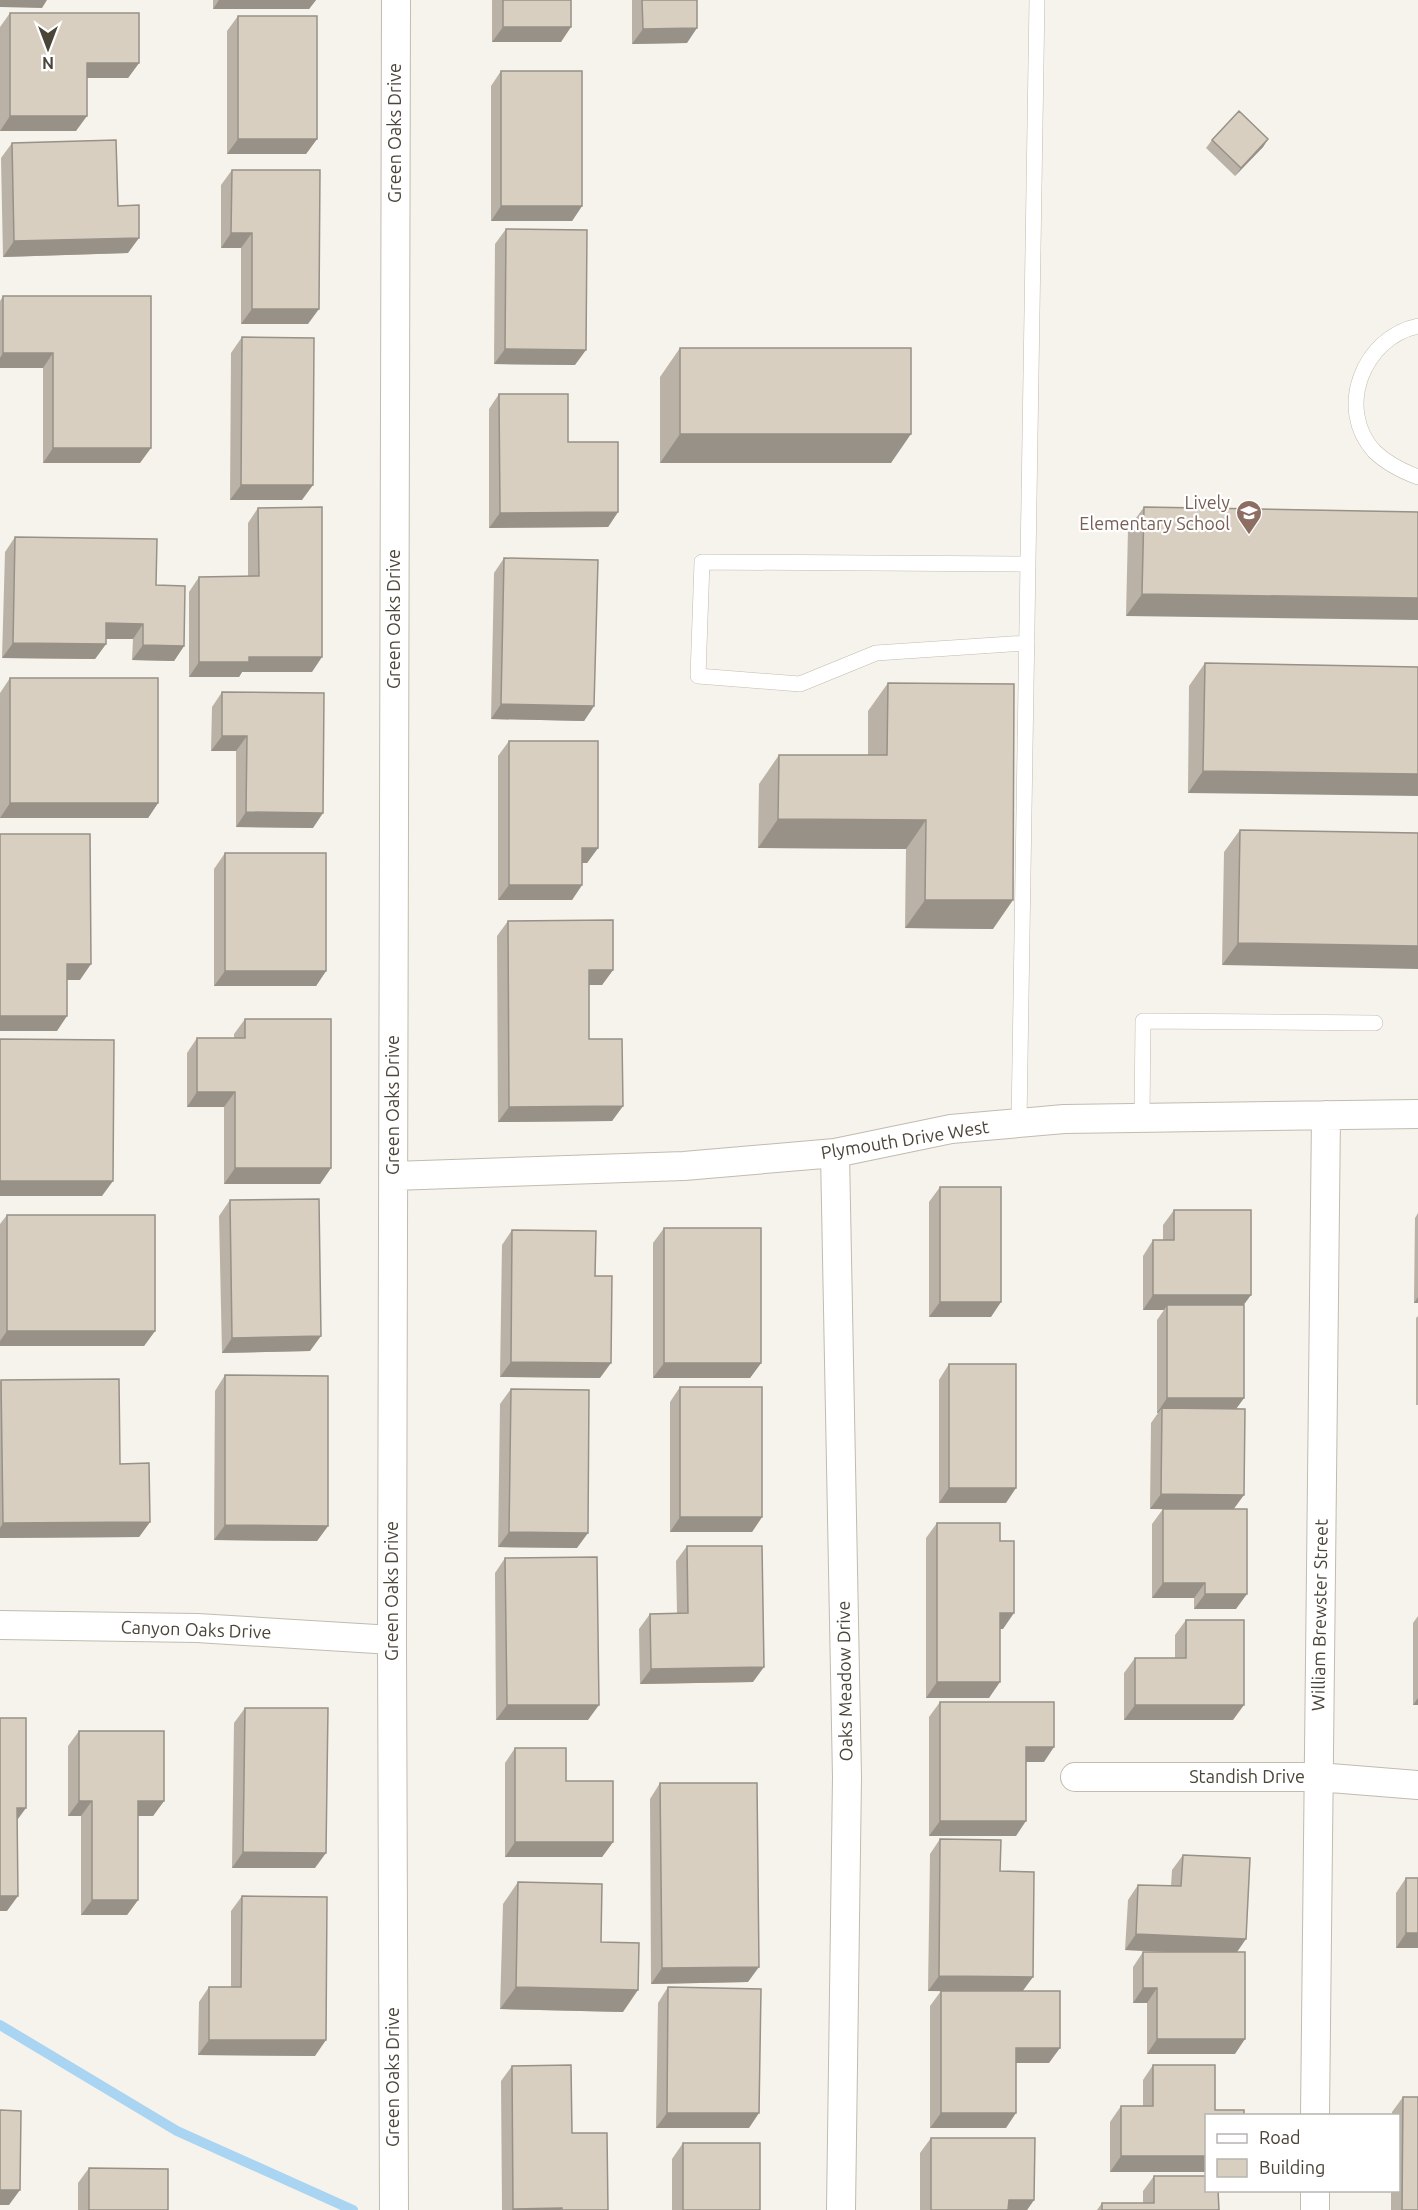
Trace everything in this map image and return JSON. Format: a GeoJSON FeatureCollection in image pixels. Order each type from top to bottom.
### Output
{"type":"FeatureCollection","features":[{"type":"Feature","properties":{"kind":"street","name":"Green Oaks Drive"},"geometry":{"type":"LineString","coordinates":[[394,2210],[392,1640],[396,0]]}},
{"type":"Feature","properties":{"kind":"street","name":"William Brewster Street"},"geometry":{"type":"LineString","coordinates":[[1315,2114],[1326,1114]]}},
{"type":"Feature","properties":{"kind":"street","name":"Plymouth Drive West"},"geometry":{"type":"LineString","coordinates":[[393,1176],[684,1166],[835,1153],[951,1129],[1064,1119],[1418,1114]]}},
{"type":"Feature","properties":{"kind":"street","name":"Oaks Meadow Drive"},"geometry":{"type":"LineString","coordinates":[[835,1153],[846,1777],[841,2210]]}},
{"type":"Feature","properties":{"kind":"street","name":"Canyon Oaks Drive"},"geometry":{"type":"LineString","coordinates":[[0,1625],[197,1628],[392,1640]]}},
{"type":"Feature","properties":{"kind":"street","name":"Standish Drive"},"geometry":{"type":"LineString","coordinates":[[1076,1777],[1318,1777],[1418,1785]]}},
{"type":"Feature","properties":{"kind":"street"},"geometry":{"type":"LineString","coordinates":[[1315,2192],[1315,2210]]}},
{"type":"Feature","properties":{"kind":"lane"},"geometry":{"type":"LineString","coordinates":[[1019,1123],[1037,0]]}},
{"type":"Feature","properties":{"kind":"lane"},"geometry":{"type":"LineString","coordinates":[[1418,326],[1393,335],[1374,351],[1361,374],[1355,401],[1360,427],[1373,450],[1394,467],[1418,477]]}},
{"type":"Feature","properties":{"kind":"lane"},"geometry":{"type":"LineString","coordinates":[[1027,643],[876,653],[800,684],[698,676],[702,562],[1028,564]]}},
{"type":"Feature","properties":{"kind":"lane"},"geometry":{"type":"LineString","coordinates":[[1142,1118],[1143,1021],[1375,1023]]}},
{"type":"Feature","properties":{"kind":"building"},"geometry":{"type":"Polygon","coordinates":[[[503,0],[571,0],[571,27],[503,27],[503,0]]]}},
{"type":"Feature","properties":{"kind":"building"},"geometry":{"type":"Polygon","coordinates":[[[642,0],[697,0],[697,28],[643,29],[642,0]]]}},
{"type":"Feature","properties":{"kind":"building"},"geometry":{"type":"Polygon","coordinates":[[[10,13],[139,13],[139,63],[87,63],[87,116],[10,116],[10,13]]]}},
{"type":"Feature","properties":{"kind":"building"},"geometry":{"type":"Polygon","coordinates":[[[238,16],[317,16],[317,139],[238,139],[238,16]]]}},
{"type":"Feature","properties":{"kind":"building"},"geometry":{"type":"Polygon","coordinates":[[[501,71],[582,71],[582,206],[501,206],[501,71]]]}},
{"type":"Feature","properties":{"kind":"building"},"geometry":{"type":"Polygon","coordinates":[[[1239,111],[1268,139],[1241,168],[1212,140],[1239,111]]]}},
{"type":"Feature","properties":{"kind":"building"},"geometry":{"type":"Polygon","coordinates":[[[116,140],[118,206],[139,205],[139,238],[14,241],[12,143],[116,140]]]}},
{"type":"Feature","properties":{"kind":"building"},"geometry":{"type":"Polygon","coordinates":[[[232,170],[320,170],[319,309],[252,309],[252,233],[231,233],[232,170]]]}},
{"type":"Feature","properties":{"kind":"building"},"geometry":{"type":"Polygon","coordinates":[[[506,229],[587,230],[586,350],[505,349],[506,229]]]}},
{"type":"Feature","properties":{"kind":"building"},"geometry":{"type":"Polygon","coordinates":[[[3,296],[151,296],[151,448],[53,448],[53,353],[3,353],[3,296]]]}},
{"type":"Feature","properties":{"kind":"building"},"geometry":{"type":"Polygon","coordinates":[[[242,337],[314,338],[313,485],[241,485],[242,337]]]}},
{"type":"Feature","properties":{"kind":"building"},"geometry":{"type":"Polygon","coordinates":[[[680,348],[911,348],[911,434],[680,434],[680,348]]]}},
{"type":"Feature","properties":{"kind":"building"},"geometry":{"type":"Polygon","coordinates":[[[499,394],[568,394],[568,442],[618,442],[618,512],[500,513],[499,394]]]}},
{"type":"Feature","properties":{"kind":"building"},"geometry":{"type":"Polygon","coordinates":[[[322,507],[322,657],[249,657],[249,662],[199,662],[199,577],[259,576],[258,508],[322,507]]]}},
{"type":"Feature","properties":{"kind":"building"},"geometry":{"type":"Polygon","coordinates":[[[1144,507],[1418,512],[1418,598],[1142,594],[1144,507]]]}},
{"type":"Feature","properties":{"kind":"building"},"geometry":{"type":"Polygon","coordinates":[[[15,537],[157,539],[156,585],[185,586],[184,646],[143,645],[143,624],[106,623],[106,644],[13,643],[15,537]]]}},
{"type":"Feature","properties":{"kind":"building"},"geometry":{"type":"Polygon","coordinates":[[[504,558],[598,560],[594,706],[501,704],[504,558]]]}},
{"type":"Feature","properties":{"kind":"building"},"geometry":{"type":"Polygon","coordinates":[[[1205,663],[1418,667],[1418,774],[1203,771],[1205,663]]]}},
{"type":"Feature","properties":{"kind":"building"},"geometry":{"type":"Polygon","coordinates":[[[10,678],[158,678],[158,803],[10,803],[10,678]]]}},
{"type":"Feature","properties":{"kind":"building"},"geometry":{"type":"Polygon","coordinates":[[[888,683],[1014,684],[1013,900],[925,900],[926,820],[778,819],[779,755],[887,755],[888,683]]]}},
{"type":"Feature","properties":{"kind":"building"},"geometry":{"type":"Polygon","coordinates":[[[222,692],[324,693],[323,813],[246,812],[247,736],[222,736],[222,692]]]}},
{"type":"Feature","properties":{"kind":"building"},"geometry":{"type":"Polygon","coordinates":[[[509,741],[598,741],[598,848],[582,848],[582,885],[509,885],[509,741]]]}},
{"type":"Feature","properties":{"kind":"building"},"geometry":{"type":"Polygon","coordinates":[[[1240,830],[1418,833],[1418,946],[1238,943],[1240,830]]]}},
{"type":"Feature","properties":{"kind":"building"},"geometry":{"type":"Polygon","coordinates":[[[0,834],[90,834],[91,964],[67,964],[67,1016],[0,1016],[0,834]]]}},
{"type":"Feature","properties":{"kind":"building"},"geometry":{"type":"Polygon","coordinates":[[[225,853],[326,853],[326,971],[225,971],[225,853]]]}},
{"type":"Feature","properties":{"kind":"building"},"geometry":{"type":"Polygon","coordinates":[[[613,920],[613,970],[589,970],[589,1039],[622,1039],[623,1106],[509,1107],[508,921],[613,920]]]}},
{"type":"Feature","properties":{"kind":"building"},"geometry":{"type":"Polygon","coordinates":[[[245,1019],[331,1019],[331,1168],[235,1168],[235,1092],[197,1092],[197,1038],[245,1038],[245,1019]]]}},
{"type":"Feature","properties":{"kind":"building"},"geometry":{"type":"Polygon","coordinates":[[[0,1039],[114,1040],[113,1181],[0,1181],[0,1039]]]}},
{"type":"Feature","properties":{"kind":"building"},"geometry":{"type":"Polygon","coordinates":[[[940,1187],[1001,1187],[1001,1302],[940,1302],[940,1187]]]}},
{"type":"Feature","properties":{"kind":"building"},"geometry":{"type":"Polygon","coordinates":[[[319,1199],[321,1336],[232,1338],[230,1200],[319,1199]]]}},
{"type":"Feature","properties":{"kind":"building"},"geometry":{"type":"Polygon","coordinates":[[[1174,1210],[1251,1210],[1251,1295],[1153,1295],[1153,1240],[1174,1240],[1174,1210]]]}},
{"type":"Feature","properties":{"kind":"building"},"geometry":{"type":"Polygon","coordinates":[[[7,1215],[155,1215],[155,1331],[7,1331],[7,1215]]]}},
{"type":"Feature","properties":{"kind":"building"},"geometry":{"type":"Polygon","coordinates":[[[664,1228],[761,1228],[761,1363],[664,1363],[664,1228]]]}},
{"type":"Feature","properties":{"kind":"building"},"geometry":{"type":"Polygon","coordinates":[[[512,1230],[596,1231],[595,1276],[612,1276],[611,1363],[511,1362],[512,1230]]]}},
{"type":"Feature","properties":{"kind":"building"},"geometry":{"type":"Polygon","coordinates":[[[1167,1305],[1244,1305],[1244,1398],[1167,1398],[1167,1305]]]}},
{"type":"Feature","properties":{"kind":"building"},"geometry":{"type":"Polygon","coordinates":[[[949,1364],[1016,1364],[1016,1488],[949,1488],[949,1364]]]}},
{"type":"Feature","properties":{"kind":"building"},"geometry":{"type":"Polygon","coordinates":[[[225,1375],[328,1376],[328,1526],[225,1525],[225,1375]]]}},
{"type":"Feature","properties":{"kind":"building"},"geometry":{"type":"Polygon","coordinates":[[[119,1379],[120,1464],[149,1463],[150,1522],[3,1523],[1,1380],[119,1379]]]}},
{"type":"Feature","properties":{"kind":"building"},"geometry":{"type":"Polygon","coordinates":[[[680,1387],[762,1387],[762,1517],[680,1517],[680,1387]]]}},
{"type":"Feature","properties":{"kind":"building"},"geometry":{"type":"Polygon","coordinates":[[[511,1389],[589,1390],[588,1533],[509,1532],[511,1389]]]}},
{"type":"Feature","properties":{"kind":"building"},"geometry":{"type":"Polygon","coordinates":[[[1162,1408],[1245,1409],[1244,1495],[1161,1494],[1162,1408]]]}},
{"type":"Feature","properties":{"kind":"building"},"geometry":{"type":"Polygon","coordinates":[[[1163,1509],[1247,1509],[1247,1594],[1205,1594],[1205,1583],[1163,1583],[1163,1509]]]}},
{"type":"Feature","properties":{"kind":"building"},"geometry":{"type":"Polygon","coordinates":[[[937,1523],[1000,1523],[1000,1541],[1014,1541],[1014,1613],[1000,1613],[1000,1682],[937,1682],[937,1523]]]}},
{"type":"Feature","properties":{"kind":"building"},"geometry":{"type":"Polygon","coordinates":[[[687,1546],[762,1546],[764,1667],[651,1669],[650,1614],[688,1613],[687,1546]]]}},
{"type":"Feature","properties":{"kind":"building"},"geometry":{"type":"Polygon","coordinates":[[[597,1557],[599,1705],[507,1705],[505,1558],[597,1557]]]}},
{"type":"Feature","properties":{"kind":"building"},"geometry":{"type":"Polygon","coordinates":[[[1186,1620],[1244,1620],[1244,1705],[1135,1705],[1135,1658],[1186,1658],[1186,1620]]]}},
{"type":"Feature","properties":{"kind":"building"},"geometry":{"type":"Polygon","coordinates":[[[940,1702],[1054,1702],[1054,1747],[1026,1747],[1026,1821],[940,1821],[940,1702]]]}},
{"type":"Feature","properties":{"kind":"building"},"geometry":{"type":"Polygon","coordinates":[[[245,1708],[328,1708],[326,1853],[243,1852],[245,1708]]]}},
{"type":"Feature","properties":{"kind":"building"},"geometry":{"type":"Polygon","coordinates":[[[0,1718],[26,1718],[26,1808],[17,1808],[18,1896],[0,1896],[0,1718]]]}},
{"type":"Feature","properties":{"kind":"building"},"geometry":{"type":"Polygon","coordinates":[[[79,1731],[164,1731],[164,1801],[138,1801],[138,1900],[92,1900],[92,1801],[79,1801],[79,1731]]]}},
{"type":"Feature","properties":{"kind":"building"},"geometry":{"type":"Polygon","coordinates":[[[515,1748],[566,1748],[566,1781],[613,1781],[613,1842],[515,1842],[515,1748]]]}},
{"type":"Feature","properties":{"kind":"building"},"geometry":{"type":"Polygon","coordinates":[[[660,1783],[757,1783],[759,1967],[662,1968],[660,1783]]]}},
{"type":"Feature","properties":{"kind":"building"},"geometry":{"type":"Polygon","coordinates":[[[940,1839],[1001,1840],[1000,1871],[1034,1872],[1033,1977],[939,1976],[940,1839]]]}},
{"type":"Feature","properties":{"kind":"building"},"geometry":{"type":"Polygon","coordinates":[[[1183,1855],[1250,1858],[1246,1939],[1136,1934],[1138,1885],[1181,1886],[1183,1855]]]}},
{"type":"Feature","properties":{"kind":"building"},"geometry":{"type":"Polygon","coordinates":[[[1406,1878],[1418,1878],[1418,1933],[1406,1933],[1406,1878]]]}},
{"type":"Feature","properties":{"kind":"building"},"geometry":{"type":"Polygon","coordinates":[[[518,1882],[602,1884],[601,1942],[639,1943],[638,1990],[516,1987],[518,1882]]]}},
{"type":"Feature","properties":{"kind":"building"},"geometry":{"type":"Polygon","coordinates":[[[242,1896],[327,1897],[326,2040],[209,2040],[209,1987],[241,1987],[242,1896]]]}},
{"type":"Feature","properties":{"kind":"building"},"geometry":{"type":"Polygon","coordinates":[[[1143,1952],[1245,1952],[1245,2039],[1157,2039],[1157,1988],[1143,1988],[1143,1952]]]}},
{"type":"Feature","properties":{"kind":"building"},"geometry":{"type":"Polygon","coordinates":[[[668,1987],[761,1989],[759,2113],[667,2113],[668,1987]]]}},
{"type":"Feature","properties":{"kind":"building"},"geometry":{"type":"Polygon","coordinates":[[[941,1991],[1060,1991],[1060,2048],[1016,2048],[1016,2113],[941,2113],[941,1991]]]}},
{"type":"Feature","properties":{"kind":"building"},"geometry":{"type":"Polygon","coordinates":[[[571,2065],[572,2133],[607,2133],[608,2210],[513,2209],[512,2066],[571,2065]]]}},
{"type":"Feature","properties":{"kind":"building"},"geometry":{"type":"Polygon","coordinates":[[[1153,2065],[1215,2065],[1215,2110],[1244,2110],[1244,2114],[1205,2114],[1205,2156],[1121,2156],[1121,2106],[1153,2106],[1153,2065]]]}},
{"type":"Feature","properties":{"kind":"building"},"geometry":{"type":"Polygon","coordinates":[[[1403,2097],[1418,2097],[1418,2210],[1402,2210],[1403,2097]]]}},
{"type":"Feature","properties":{"kind":"building"},"geometry":{"type":"Polygon","coordinates":[[[0,2110],[21,2111],[20,2190],[0,2190],[0,2110]]]}},
{"type":"Feature","properties":{"kind":"building"},"geometry":{"type":"Polygon","coordinates":[[[931,2138],[1035,2138],[1034,2200],[1009,2200],[1008,2210],[931,2210],[931,2138]]]}},
{"type":"Feature","properties":{"kind":"building"},"geometry":{"type":"Polygon","coordinates":[[[683,2143],[760,2143],[760,2210],[683,2210],[683,2143]]]}},
{"type":"Feature","properties":{"kind":"building"},"geometry":{"type":"Polygon","coordinates":[[[89,2168],[168,2169],[168,2210],[89,2210],[89,2168]]]}},
{"type":"Feature","properties":{"kind":"building"},"geometry":{"type":"Polygon","coordinates":[[[1154,2176],[1205,2176],[1205,2192],[1218,2192],[1219,2210],[1102,2210],[1102,2203],[1154,2203],[1154,2176]]]}},
{"type":"Feature","properties":{"kind":"waterway"},"geometry":{"type":"LineString","coordinates":[[0,2025],[177,2131],[353,2210]]}},
{"type":"Feature","properties":{"kind":"place","name":"Lively Elementary School"},"geometry":{"type":"Point","coordinates":[1249,536]}}]}
